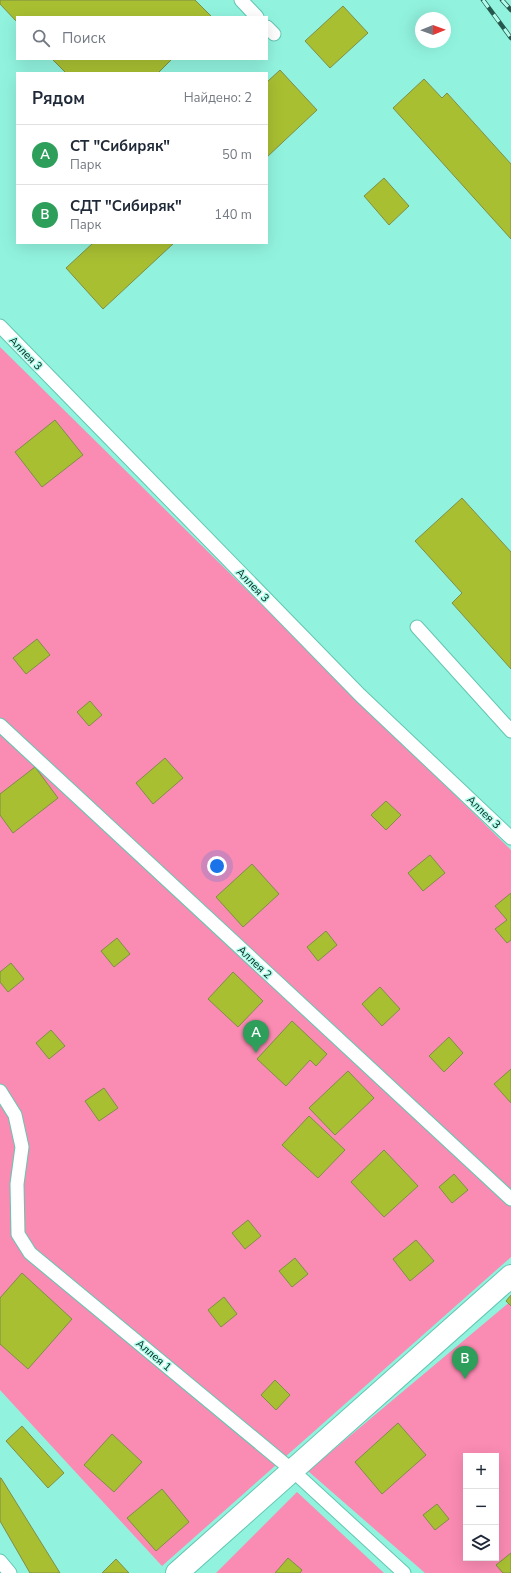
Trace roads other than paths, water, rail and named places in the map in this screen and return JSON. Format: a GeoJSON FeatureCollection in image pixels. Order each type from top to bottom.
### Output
{"type":"FeatureCollection","features":[{"type":"Feature","properties":{"kind":"street"},"geometry":{"type":"LineString","coordinates":[[177,1573],[511,1276]]}},
{"type":"Feature","properties":{"kind":"lane"},"geometry":{"type":"LineString","coordinates":[[241,0],[256,16]]}},
{"type":"Feature","properties":{"kind":"lane","name":"Аллея 3"},"geometry":{"type":"LineString","coordinates":[[0,326],[360,695],[511,838]]}},
{"type":"Feature","properties":{"kind":"lane"},"geometry":{"type":"LineString","coordinates":[[416,627],[511,731]]}},
{"type":"Feature","properties":{"kind":"lane","name":"Аллея 2"},"geometry":{"type":"LineString","coordinates":[[0,725],[511,1199]]}},
{"type":"Feature","properties":{"kind":"lane","name":"Аллея 1"},"geometry":{"type":"LineString","coordinates":[[0,1091],[15,1115],[22,1147],[17,1184],[18,1234],[30,1253],[292,1470],[404,1573]]}},
{"type":"Feature","properties":{"kind":"lane"},"geometry":{"type":"LineString","coordinates":[[0,1561],[10,1573]]}},
{"type":"Feature","properties":{"kind":"railway"},"geometry":{"type":"LineString","coordinates":[[483,0],[511,38]]}},
{"type":"Feature","properties":{"kind":"railway"},"geometry":{"type":"LineString","coordinates":[[502,0],[511,10]]}},
{"type":"Feature","properties":{"kind":"place","name":"СТ \"Сибиряк\""},"geometry":{"type":"Point","coordinates":[256,1053]}},
{"type":"Feature","properties":{"kind":"place","name":"СДТ \"Сибиряк\""},"geometry":{"type":"Point","coordinates":[465,1379]}}]}
